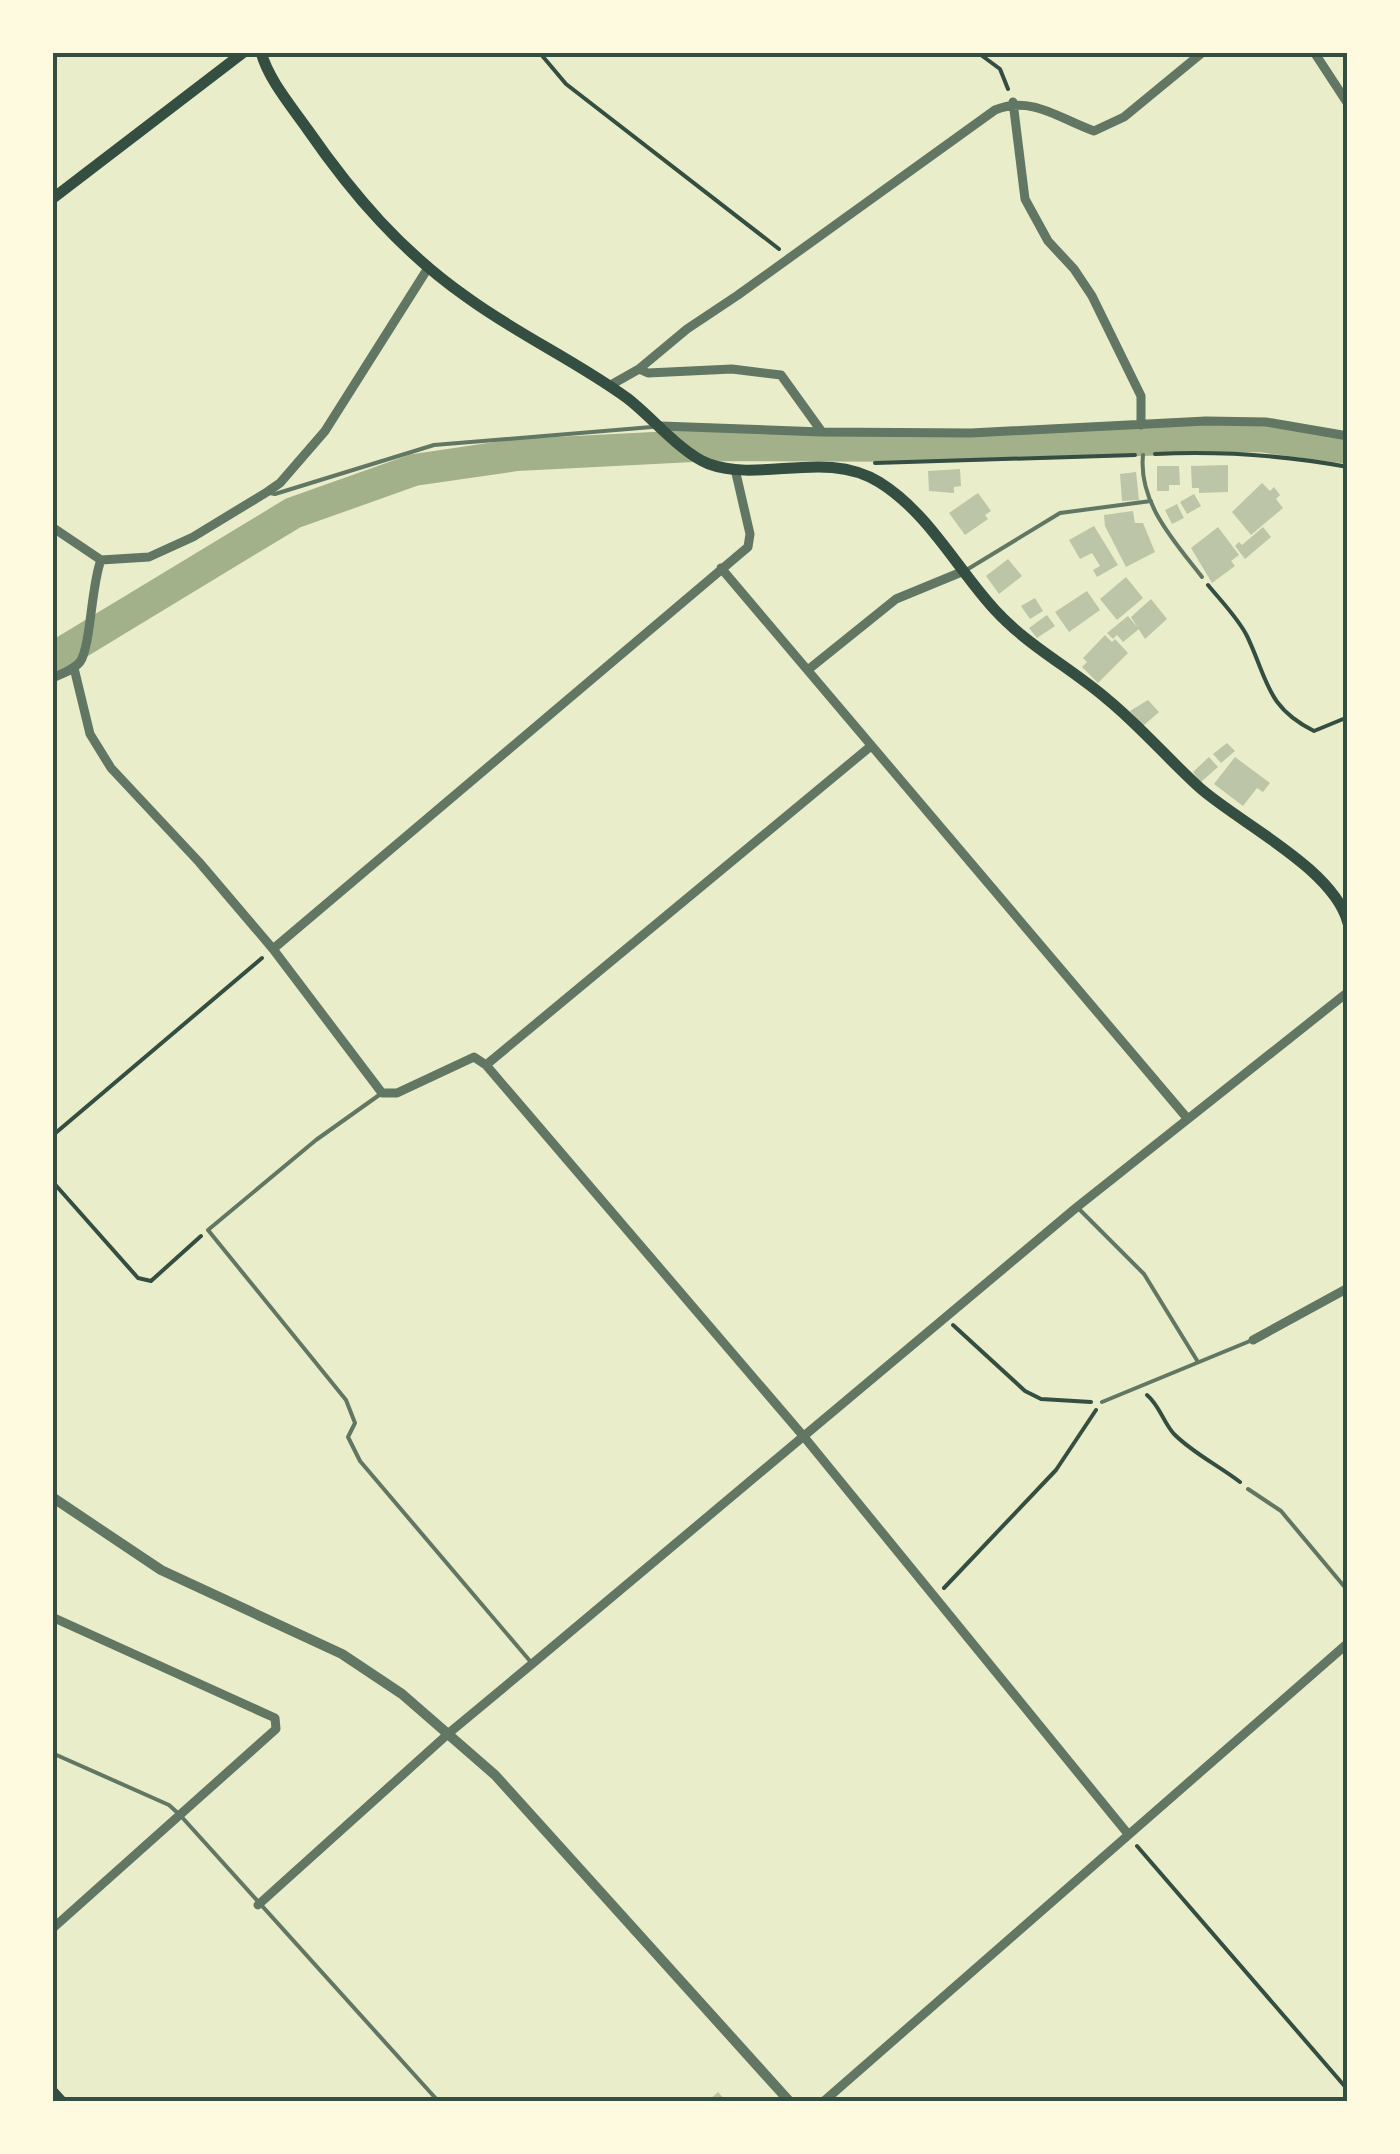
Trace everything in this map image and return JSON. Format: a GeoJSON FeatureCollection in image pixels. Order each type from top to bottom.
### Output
{"type":"FeatureCollection","features":[{"type":"Feature","properties":{"kind":"main road"},"geometry":{"type":"LineString","coordinates":[[52,199],[244,52]]}},
{"type":"Feature","properties":{"kind":"main road"},"geometry":{"type":"LineString","coordinates":[[261,52],[295,111],[348,188],[428,268],[474,303],[609,386],[707,464],[735,469],[797,467],[857,471],[894,493],[940,540],[995,610],[1026,639],[1104,696],[1207,794],[1290,856],[1345,904],[1348,923]]}},
{"type":"Feature","properties":{"kind":"main road"},"geometry":{"type":"LineString","coordinates":[[52,2091],[62,2102]]}},
{"type":"Feature","properties":{"kind":"street"},"geometry":{"type":"LineString","coordinates":[[609,386],[639,369],[687,329],[995,110],[1013,102],[1041,107],[1068,122],[1094,130],[1124,117],[1203,52]]}},
{"type":"Feature","properties":{"kind":"street"},"geometry":{"type":"LineString","coordinates":[[1314,52],[1348,104]]}},
{"type":"Feature","properties":{"kind":"street"},"geometry":{"type":"LineString","coordinates":[[1013,102],[1025,199],[1048,241],[1092,296],[1141,396],[1142,425]]}},
{"type":"Feature","properties":{"kind":"street"},"geometry":{"type":"LineString","coordinates":[[52,527],[101,560],[149,557],[193,537],[267,492],[280,483],[325,431],[428,268]]}},
{"type":"Feature","properties":{"kind":"street"},"geometry":{"type":"LineString","coordinates":[[639,369],[648,373],[732,369],[782,375],[822,432]]}},
{"type":"Feature","properties":{"kind":"street"},"geometry":{"type":"LineString","coordinates":[[664,428],[970,433],[1206,421],[1266,422],[1348,436]]}},
{"type":"Feature","properties":{"kind":"street"},"geometry":{"type":"LineString","coordinates":[[273,949],[748,546],[750,534],[735,469]]}},
{"type":"Feature","properties":{"kind":"street"},"geometry":{"type":"LineString","coordinates":[[52,678],[74,668],[83,658],[94,579],[101,560]]}},
{"type":"Feature","properties":{"kind":"street"},"geometry":{"type":"LineString","coordinates":[[720,568],[1188,1118]]}},
{"type":"Feature","properties":{"kind":"street"},"geometry":{"type":"LineString","coordinates":[[809,670],[896,599],[964,571]]}},
{"type":"Feature","properties":{"kind":"street"},"geometry":{"type":"LineString","coordinates":[[74,668],[90,734],[111,768],[273,949],[382,1093],[397,1093],[474,1057],[486,1065],[805,1438],[1128,1834]]}},
{"type":"Feature","properties":{"kind":"street"},"geometry":{"type":"LineString","coordinates":[[486,1065],[871,746]]}},
{"type":"Feature","properties":{"kind":"street"},"geometry":{"type":"LineString","coordinates":[[258,1904],[449,1733],[1078,1207],[1348,992]]}},
{"type":"Feature","properties":{"kind":"street"},"geometry":{"type":"LineString","coordinates":[[1253,1340],[1348,1288]]}},
{"type":"Feature","properties":{"kind":"street"},"geometry":{"type":"LineString","coordinates":[[52,1497],[161,1570],[342,1654],[402,1694],[508,1789],[790,2102]]}},
{"type":"Feature","properties":{"kind":"street"},"geometry":{"type":"LineString","coordinates":[[52,1617],[275,1718],[276,1730],[52,1929]]}},
{"type":"Feature","properties":{"kind":"street"},"geometry":{"type":"LineString","coordinates":[[823,2102],[1348,1643]]}},
{"type":"Feature","properties":{"kind":"lane"},"geometry":{"type":"LineString","coordinates":[[267,492],[275,494],[434,445],[664,428]]}},
{"type":"Feature","properties":{"kind":"lane"},"geometry":{"type":"LineString","coordinates":[[1143,454],[1141,471],[1151,501],[1168,534],[1202,577]]}},
{"type":"Feature","properties":{"kind":"lane"},"geometry":{"type":"LineString","coordinates":[[964,571],[1060,513],[1151,501]]}},
{"type":"Feature","properties":{"kind":"lane"},"geometry":{"type":"LineString","coordinates":[[382,1093],[316,1140],[208,1230],[346,1400],[355,1423],[348,1437],[360,1461],[532,1664]]}},
{"type":"Feature","properties":{"kind":"lane"},"geometry":{"type":"LineString","coordinates":[[1078,1207],[1144,1274],[1198,1362]]}},
{"type":"Feature","properties":{"kind":"lane"},"geometry":{"type":"LineString","coordinates":[[1102,1402],[1253,1340]]}},
{"type":"Feature","properties":{"kind":"lane"},"geometry":{"type":"LineString","coordinates":[[1248,1489],[1282,1510],[1348,1591]]}},
{"type":"Feature","properties":{"kind":"lane"},"geometry":{"type":"LineString","coordinates":[[52,1753],[168,1805],[180,1815],[439,2102]]}},
{"type":"Feature","properties":{"kind":"path"},"geometry":{"type":"LineString","coordinates":[[540,52],[566,84],[788,259]]}},
{"type":"Feature","properties":{"kind":"path"},"geometry":{"type":"LineString","coordinates":[[977,52],[1000,70],[1013,102]]}},
{"type":"Feature","properties":{"kind":"path"},"geometry":{"type":"LineString","coordinates":[[857,471],[872,463],[1234,452],[1348,466]]}},
{"type":"Feature","properties":{"kind":"path"},"geometry":{"type":"LineString","coordinates":[[1202,577],[1246,634],[1264,682],[1292,720],[1314,731],[1348,717]]}},
{"type":"Feature","properties":{"kind":"path"},"geometry":{"type":"LineString","coordinates":[[52,1136],[273,949]]}},
{"type":"Feature","properties":{"kind":"path"},"geometry":{"type":"LineString","coordinates":[[52,1181],[138,1278],[151,1281],[208,1230]]}},
{"type":"Feature","properties":{"kind":"path"},"geometry":{"type":"LineString","coordinates":[[946,1318],[1025,1391],[1041,1398],[1102,1402]]}},
{"type":"Feature","properties":{"kind":"path"},"geometry":{"type":"LineString","coordinates":[[1140,1388],[1157,1404],[1170,1430],[1193,1452],[1248,1489]]}},
{"type":"Feature","properties":{"kind":"path"},"geometry":{"type":"LineString","coordinates":[[935,1598],[1056,1470],[1102,1402]]}},
{"type":"Feature","properties":{"kind":"path"},"geometry":{"type":"LineString","coordinates":[[1128,1834],[1348,2090]]}},
{"type":"Feature","properties":{"kind":"building"},"geometry":{"type":"Polygon","coordinates":[[[1228,465],[1228,492],[1199,493],[1199,488],[1192,488],[1191,466],[1228,465]]]}},
{"type":"Feature","properties":{"kind":"building"},"geometry":{"type":"Polygon","coordinates":[[[1157,466],[1179,466],[1180,485],[1169,485],[1169,491],[1157,491],[1157,466]]]}},
{"type":"Feature","properties":{"kind":"building"},"geometry":{"type":"Polygon","coordinates":[[[960,469],[961,486],[954,487],[954,493],[929,491],[928,471],[960,469]]]}},
{"type":"Feature","properties":{"kind":"building"},"geometry":{"type":"Polygon","coordinates":[[[1136,472],[1139,500],[1122,501],[1120,474],[1136,472]]]}},
{"type":"Feature","properties":{"kind":"building"},"geometry":{"type":"Polygon","coordinates":[[[1262,483],[1270,491],[1274,487],[1283,508],[1251,535],[1232,512],[1262,483]]]}},
{"type":"Feature","properties":{"kind":"building"},"geometry":{"type":"Polygon","coordinates":[[[978,493],[991,511],[985,515],[988,519],[965,535],[949,513],[978,493]]]}},
{"type":"Feature","properties":{"kind":"building"},"geometry":{"type":"Polygon","coordinates":[[[1194,494],[1201,506],[1187,514],[1180,502],[1194,494]]]}},
{"type":"Feature","properties":{"kind":"building"},"geometry":{"type":"Polygon","coordinates":[[[1177,504],[1184,518],[1172,524],[1165,510],[1177,504]]]}},
{"type":"Feature","properties":{"kind":"building"},"geometry":{"type":"Polygon","coordinates":[[[1133,511],[1135,523],[1143,523],[1155,552],[1126,567],[1105,526],[1104,515],[1133,511]]]}},
{"type":"Feature","properties":{"kind":"building"},"geometry":{"type":"Polygon","coordinates":[[[1094,526],[1118,565],[1097,577],[1093,570],[1100,566],[1092,553],[1080,559],[1069,540],[1094,526]]]}},
{"type":"Feature","properties":{"kind":"building"},"geometry":{"type":"Polygon","coordinates":[[[1218,527],[1239,555],[1231,561],[1235,566],[1212,583],[1191,548],[1218,527]]]}},
{"type":"Feature","properties":{"kind":"building"},"geometry":{"type":"Polygon","coordinates":[[[1263,527],[1271,537],[1245,559],[1235,546],[1239,542],[1242,545],[1263,527]]]}},
{"type":"Feature","properties":{"kind":"building"},"geometry":{"type":"Polygon","coordinates":[[[1008,559],[1022,576],[999,594],[986,576],[1008,559]]]}},
{"type":"Feature","properties":{"kind":"building"},"geometry":{"type":"Polygon","coordinates":[[[1126,577],[1143,598],[1117,620],[1100,599],[1126,577]]]}},
{"type":"Feature","properties":{"kind":"building"},"geometry":{"type":"Polygon","coordinates":[[[1087,591],[1100,610],[1069,632],[1055,612],[1087,591]]]}},
{"type":"Feature","properties":{"kind":"building"},"geometry":{"type":"Polygon","coordinates":[[[1035,598],[1043,611],[1030,619],[1021,606],[1035,598]]]}},
{"type":"Feature","properties":{"kind":"building"},"geometry":{"type":"Polygon","coordinates":[[[1151,599],[1167,619],[1145,639],[1131,617],[1151,599]]]}},
{"type":"Feature","properties":{"kind":"building"},"geometry":{"type":"Polygon","coordinates":[[[1047,615],[1055,626],[1037,638],[1029,628],[1047,615]]]}},
{"type":"Feature","properties":{"kind":"building"},"geometry":{"type":"Polygon","coordinates":[[[1128,616],[1139,629],[1123,642],[1117,635],[1113,639],[1107,633],[1128,616]]]}},
{"type":"Feature","properties":{"kind":"building"},"geometry":{"type":"Polygon","coordinates":[[[1105,635],[1112,642],[1115,639],[1128,653],[1098,683],[1082,667],[1087,662],[1083,658],[1105,635]]]}},
{"type":"Feature","properties":{"kind":"building"},"geometry":{"type":"Polygon","coordinates":[[[1148,700],[1159,712],[1143,726],[1130,711],[1148,700]]]}},
{"type":"Feature","properties":{"kind":"building"},"geometry":{"type":"Polygon","coordinates":[[[1227,743],[1235,751],[1221,763],[1213,754],[1227,743]]]}},
{"type":"Feature","properties":{"kind":"building"},"geometry":{"type":"Polygon","coordinates":[[[1209,757],[1218,767],[1201,782],[1193,772],[1209,757]]]}},
{"type":"Feature","properties":{"kind":"building"},"geometry":{"type":"Polygon","coordinates":[[[1235,757],[1270,783],[1263,792],[1257,788],[1243,806],[1214,784],[1235,757]]]}},
{"type":"Feature","properties":{"kind":"building"},"geometry":{"type":"Polygon","coordinates":[[[718,2092],[727,2102],[707,2102],[718,2092]]]}},
{"type":"Feature","properties":{"kind":"waterway"},"geometry":{"type":"LineString","coordinates":[[52,659],[293,513],[414,470],[517,455],[712,445],[961,446],[1259,436],[1348,448]]}}]}
